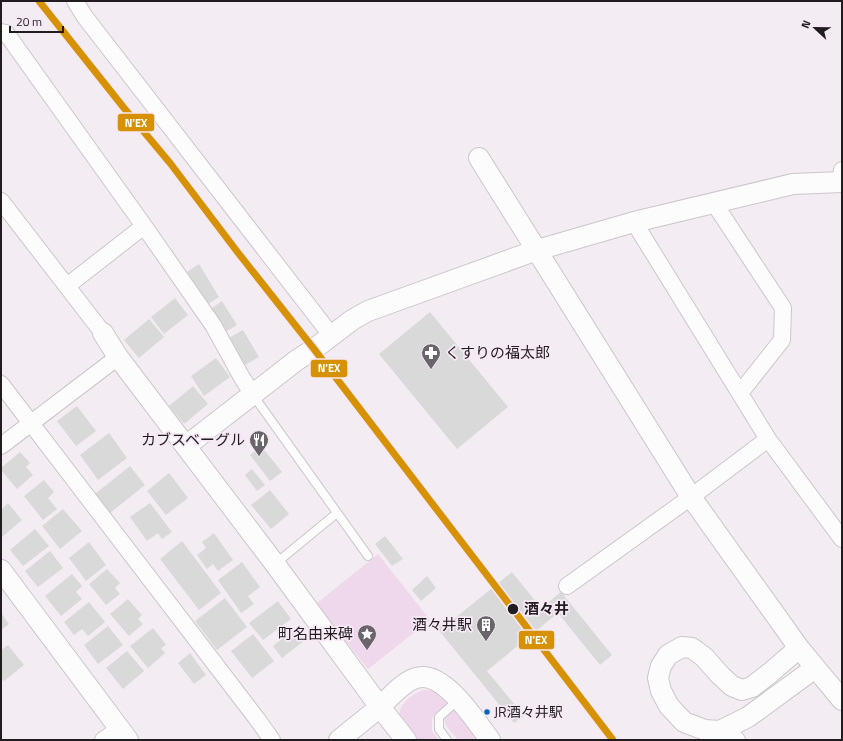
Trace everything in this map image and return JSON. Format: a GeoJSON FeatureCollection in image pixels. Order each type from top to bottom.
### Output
{"type":"FeatureCollection","features":[{"type":"Feature","properties":{"kind":"street"},"geometry":{"type":"LineString","coordinates":[[75,1],[85,17],[331,335]]}},
{"type":"Feature","properties":{"kind":"street"},"geometry":{"type":"LineString","coordinates":[[1,32],[6,33],[213,325],[253,395]]}},
{"type":"Feature","properties":{"kind":"street"},"geometry":{"type":"LineString","coordinates":[[479,158],[691,497],[799,648],[842,700]]}},
{"type":"Feature","properties":{"kind":"street"},"geometry":{"type":"LineString","coordinates":[[186,446],[297,360],[352,320],[368,311],[537,250],[634,222],[793,184],[841,178]]}},
{"type":"Feature","properties":{"kind":"street"},"geometry":{"type":"LineString","coordinates":[[1,201],[103,333],[118,357],[406,740]]}},
{"type":"Feature","properties":{"kind":"street"},"geometry":{"type":"LineString","coordinates":[[714,203],[783,308],[782,340],[740,393]]}},
{"type":"Feature","properties":{"kind":"street"},"geometry":{"type":"LineString","coordinates":[[634,222],[768,439],[842,539]]}},
{"type":"Feature","properties":{"kind":"street"},"geometry":{"type":"LineString","coordinates":[[67,286],[144,226]]}},
{"type":"Feature","properties":{"kind":"street"},"geometry":{"type":"LineString","coordinates":[[1,446],[118,357]]}},
{"type":"Feature","properties":{"kind":"street"},"geometry":{"type":"LineString","coordinates":[[1,384],[272,740]]}},
{"type":"Feature","properties":{"kind":"street"},"geometry":{"type":"LineString","coordinates":[[567,586],[691,497],[768,439]]}},
{"type":"Feature","properties":{"kind":"street"},"geometry":{"type":"LineString","coordinates":[[1,570],[124,734],[103,740]]}},
{"type":"Feature","properties":{"kind":"street"},"geometry":{"type":"LineString","coordinates":[[799,648],[752,687],[742,690],[732,686],[704,657],[692,648],[682,647],[668,655],[661,666],[658,678],[661,692],[669,706],[684,722],[705,730],[720,731],[730,735],[748,716],[815,668]]}},
{"type":"Feature","properties":{"kind":"street"},"geometry":{"type":"LineString","coordinates":[[339,740],[407,682],[422,677],[429,677],[436,680],[459,699],[490,740]]}},
{"type":"Feature","properties":{"kind":"lane"},"geometry":{"type":"LineString","coordinates":[[253,395],[368,556]]}},
{"type":"Feature","properties":{"kind":"lane"},"geometry":{"type":"LineString","coordinates":[[275,564],[337,513]]}},
{"type":"Feature","properties":{"kind":"lane"},"geometry":{"type":"LineString","coordinates":[[447,740],[438,729],[439,717],[459,699]]}},
{"type":"Feature","properties":{"kind":"shaded area"},"geometry":{"type":"Polygon","coordinates":[[[378,554],[430,620],[368,669],[316,604],[378,554]]]}},
{"type":"Feature","properties":{"kind":"shaded area"},"geometry":{"type":"Polygon","coordinates":[[[420,691],[433,691],[438,694],[448,705],[432,718],[432,731],[439,740],[416,740],[404,727],[399,717],[402,706],[410,697],[420,691]]]}},
{"type":"Feature","properties":{"kind":"shaded area"},"geometry":{"type":"Polygon","coordinates":[[[453,708],[479,740],[458,740],[451,732],[446,724],[445,716],[453,708]]]}},
{"type":"Feature","properties":{"kind":"building"},"geometry":{"type":"Polygon","coordinates":[[[199,264],[219,297],[208,304],[187,272],[199,264]]]}},
{"type":"Feature","properties":{"kind":"building"},"geometry":{"type":"Polygon","coordinates":[[[175,298],[188,315],[164,334],[151,317],[175,298]]]}},
{"type":"Feature","properties":{"kind":"building"},"geometry":{"type":"Polygon","coordinates":[[[222,301],[237,325],[224,333],[209,310],[222,301]]]}},
{"type":"Feature","properties":{"kind":"building"},"geometry":{"type":"Polygon","coordinates":[[[430,312],[508,407],[457,449],[379,354],[430,312]]]}},
{"type":"Feature","properties":{"kind":"building"},"geometry":{"type":"Polygon","coordinates":[[[149,319],[164,337],[139,358],[124,340],[149,319]]]}},
{"type":"Feature","properties":{"kind":"building"},"geometry":{"type":"Polygon","coordinates":[[[243,330],[259,357],[245,365],[229,338],[243,330]]]}},
{"type":"Feature","properties":{"kind":"building"},"geometry":{"type":"Polygon","coordinates":[[[216,358],[230,377],[204,396],[191,376],[216,358]]]}},
{"type":"Feature","properties":{"kind":"building"},"geometry":{"type":"Polygon","coordinates":[[[193,386],[208,404],[184,424],[169,406],[193,386]]]}},
{"type":"Feature","properties":{"kind":"building"},"geometry":{"type":"Polygon","coordinates":[[[77,406],[96,431],[76,446],[57,421],[77,406]]]}},
{"type":"Feature","properties":{"kind":"building"},"geometry":{"type":"Polygon","coordinates":[[[109,433],[127,458],[98,480],[80,455],[109,433]]]}},
{"type":"Feature","properties":{"kind":"building"},"geometry":{"type":"Polygon","coordinates":[[[261,446],[282,472],[270,481],[250,455],[261,446]]]}},
{"type":"Feature","properties":{"kind":"building"},"geometry":{"type":"Polygon","coordinates":[[[20,452],[30,463],[26,467],[33,475],[17,489],[1,470],[1,468],[20,452]]]}},
{"type":"Feature","properties":{"kind":"building"},"geometry":{"type":"Polygon","coordinates":[[[130,466],[145,485],[110,513],[95,494],[130,466]]]}},
{"type":"Feature","properties":{"kind":"building"},"geometry":{"type":"Polygon","coordinates":[[[252,469],[265,485],[257,491],[245,475],[252,469]]]}},
{"type":"Feature","properties":{"kind":"building"},"geometry":{"type":"Polygon","coordinates":[[[169,473],[188,498],[166,515],[147,491],[169,473]]]}},
{"type":"Feature","properties":{"kind":"building"},"geometry":{"type":"Polygon","coordinates":[[[44,480],[54,492],[48,498],[57,509],[43,520],[24,496],[44,480]]]}},
{"type":"Feature","properties":{"kind":"building"},"geometry":{"type":"Polygon","coordinates":[[[270,490],[289,514],[271,529],[251,505],[270,490]]]}},
{"type":"Feature","properties":{"kind":"building"},"geometry":{"type":"Polygon","coordinates":[[[8,503],[22,520],[1,538],[1,510],[8,503]]]}},
{"type":"Feature","properties":{"kind":"building"},"geometry":{"type":"Polygon","coordinates":[[[150,503],[172,532],[162,539],[158,533],[147,541],[130,517],[150,503]]]}},
{"type":"Feature","properties":{"kind":"building"},"geometry":{"type":"Polygon","coordinates":[[[63,509],[82,531],[60,549],[42,526],[63,509]]]}},
{"type":"Feature","properties":{"kind":"building"},"geometry":{"type":"Polygon","coordinates":[[[35,529],[49,546],[23,566],[10,550],[35,529]]]}},
{"type":"Feature","properties":{"kind":"building"},"geometry":{"type":"Polygon","coordinates":[[[214,533],[233,560],[218,571],[213,564],[207,569],[197,555],[206,548],[202,542],[214,533]]]}},
{"type":"Feature","properties":{"kind":"building"},"geometry":{"type":"Polygon","coordinates":[[[385,536],[403,559],[392,566],[375,544],[385,536]]]}},
{"type":"Feature","properties":{"kind":"building"},"geometry":{"type":"Polygon","coordinates":[[[182,541],[221,593],[199,610],[160,559],[182,541]]]}},
{"type":"Feature","properties":{"kind":"building"},"geometry":{"type":"Polygon","coordinates":[[[89,542],[106,565],[86,581],[69,558],[89,542]]]}},
{"type":"Feature","properties":{"kind":"building"},"geometry":{"type":"Polygon","coordinates":[[[50,551],[63,568],[38,587],[25,571],[50,551]]]}},
{"type":"Feature","properties":{"kind":"building"},"geometry":{"type":"Polygon","coordinates":[[[242,562],[260,587],[248,596],[254,604],[241,613],[218,580],[242,562]]]}},
{"type":"Feature","properties":{"kind":"building"},"geometry":{"type":"Polygon","coordinates":[[[107,569],[120,583],[115,588],[120,594],[106,605],[89,584],[107,569]]]}},
{"type":"Feature","properties":{"kind":"building","name":"酒々井駅"},"geometry":{"type":"Polygon","coordinates":[[[512,572],[541,608],[561,592],[612,655],[600,665],[558,613],[487,671],[524,716],[514,723],[437,628],[446,620],[449,623],[512,572]]]}},
{"type":"Feature","properties":{"kind":"building"},"geometry":{"type":"Polygon","coordinates":[[[72,574],[82,586],[76,592],[82,599],[61,616],[45,596],[72,574]]]}},
{"type":"Feature","properties":{"kind":"building"},"geometry":{"type":"Polygon","coordinates":[[[427,576],[436,588],[421,601],[412,590],[427,576]]]}},
{"type":"Feature","properties":{"kind":"building"},"geometry":{"type":"Polygon","coordinates":[[[225,598],[247,627],[217,650],[195,621],[225,598]]]}},
{"type":"Feature","properties":{"kind":"building"},"geometry":{"type":"Polygon","coordinates":[[[128,599],[142,615],[138,619],[143,624],[129,636],[110,614],[128,599]]]}},
{"type":"Feature","properties":{"kind":"building"},"geometry":{"type":"Polygon","coordinates":[[[278,601],[291,619],[263,640],[249,623],[278,601]]]}},
{"type":"Feature","properties":{"kind":"building"},"geometry":{"type":"Polygon","coordinates":[[[89,602],[105,622],[88,636],[82,629],[74,635],[64,622],[89,602]]]}},
{"type":"Feature","properties":{"kind":"building"},"geometry":{"type":"Polygon","coordinates":[[[1,613],[9,624],[1,630],[1,613]]]}},
{"type":"Feature","properties":{"kind":"building"},"geometry":{"type":"Polygon","coordinates":[[[108,626],[123,645],[98,664],[84,645],[108,626]]]}},
{"type":"Feature","properties":{"kind":"building"},"geometry":{"type":"Polygon","coordinates":[[[153,628],[166,645],[161,648],[165,653],[148,668],[130,646],[153,628]]]}},
{"type":"Feature","properties":{"kind":"building"},"geometry":{"type":"Polygon","coordinates":[[[296,628],[305,640],[282,658],[273,646],[296,628]]]}},
{"type":"Feature","properties":{"kind":"building"},"geometry":{"type":"Polygon","coordinates":[[[253,634],[274,661],[252,678],[231,651],[253,634]]]}},
{"type":"Feature","properties":{"kind":"building"},"geometry":{"type":"Polygon","coordinates":[[[8,645],[24,665],[4,681],[1,678],[1,650],[8,645]]]}},
{"type":"Feature","properties":{"kind":"building"},"geometry":{"type":"Polygon","coordinates":[[[127,651],[144,671],[123,689],[106,668],[127,651]]]}},
{"type":"Feature","properties":{"kind":"building"},"geometry":{"type":"Polygon","coordinates":[[[190,653],[206,675],[194,684],[178,663],[190,653]]]}},
{"type":"Feature","properties":{"kind":"transit line","name":"N'EX"},"geometry":{"type":"LineString","coordinates":[[39,1],[170,163],[613,740]]}},
{"type":"Feature","properties":{"kind":"place","name":"くすりの福太郎"},"geometry":{"type":"Point","coordinates":[431,370]}},
{"type":"Feature","properties":{"kind":"place","name":"カブスベーグル"},"geometry":{"type":"Point","coordinates":[259,457]}},
{"type":"Feature","properties":{"kind":"place","name":"酒々井"},"geometry":{"type":"Point","coordinates":[513,609]}},
{"type":"Feature","properties":{"kind":"place","name":"酒々井駅"},"geometry":{"type":"Point","coordinates":[486,642]}},
{"type":"Feature","properties":{"kind":"place","name":"町名由来碑"},"geometry":{"type":"Point","coordinates":[367,651]}},
{"type":"Feature","properties":{"kind":"place","name":"JR酒々井駅"},"geometry":{"type":"Point","coordinates":[487,712]}}]}
